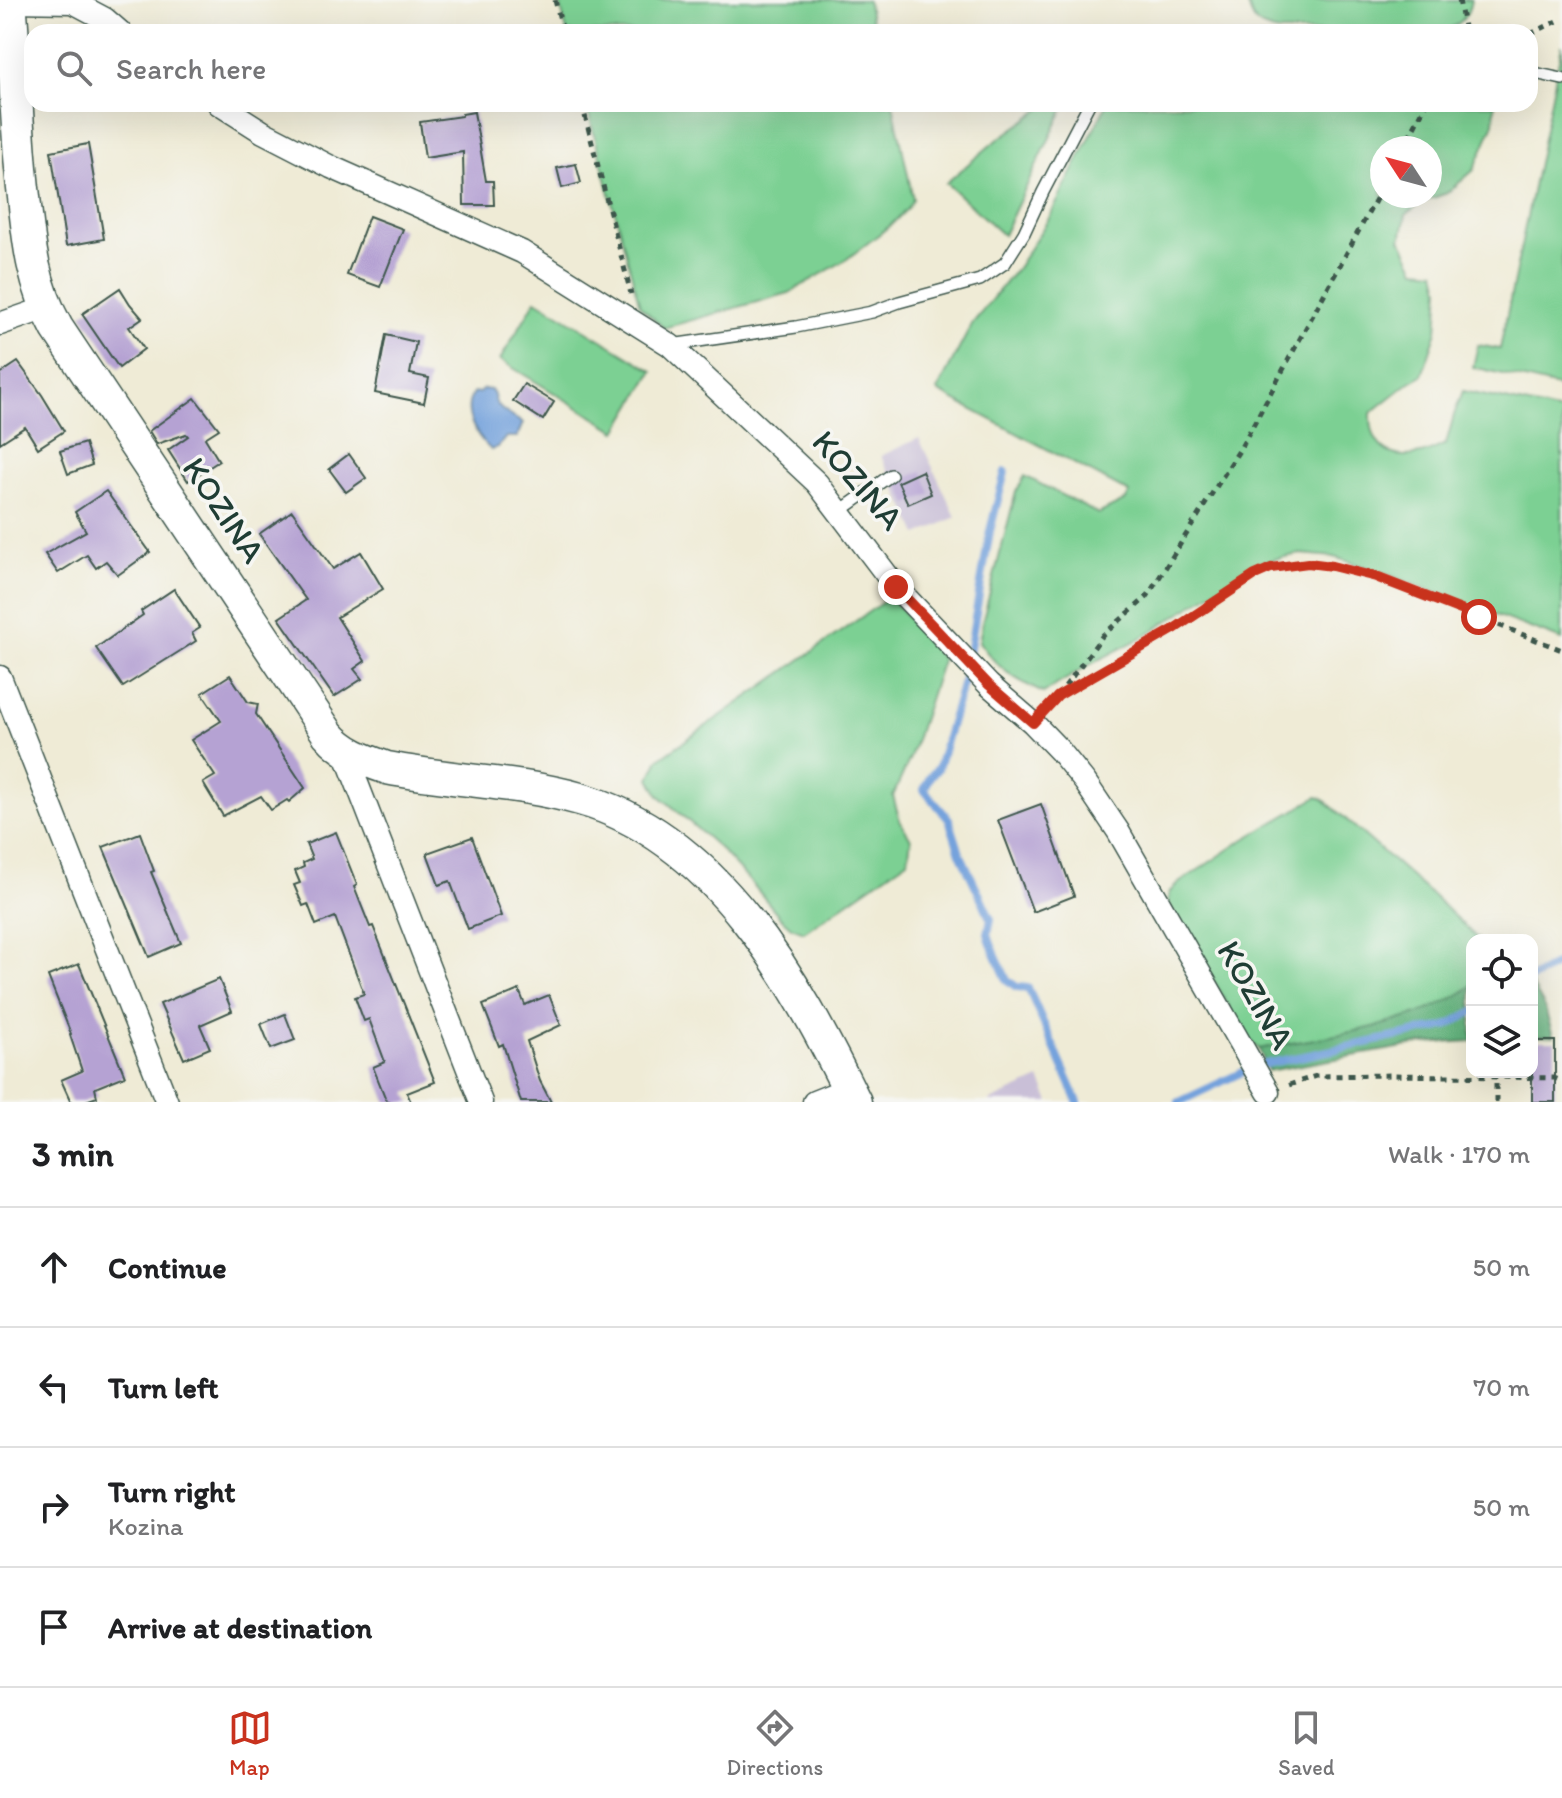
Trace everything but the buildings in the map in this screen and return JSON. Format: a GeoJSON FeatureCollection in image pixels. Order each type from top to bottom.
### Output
{"type":"FeatureCollection","features":[{"type":"Feature","properties":{"kind":"main road","name":"KOZINA"},"geometry":{"type":"LineString","coordinates":[[10,1],[27,233],[32,264],[46,308],[328,734],[344,750],[387,768],[578,798],[615,810],[652,831],[702,871],[750,924],[795,989],[852,1095]]}},
{"type":"Feature","properties":{"kind":"street","name":"KOZINA"},"geometry":{"type":"LineString","coordinates":[[10,1],[73,2],[111,24]]}},
{"type":"Feature","properties":{"kind":"street","name":"KOZINA"},"geometry":{"type":"LineString","coordinates":[[232,112],[331,167],[522,252],[670,345],[817,483],[896,587],[989,685],[1033,723],[1085,782],[1118,831],[1268,1092]]}},
{"type":"Feature","properties":{"kind":"street"},"geometry":{"type":"LineString","coordinates":[[0,324],[46,308]]}},
{"type":"Feature","properties":{"kind":"street"},"geometry":{"type":"LineString","coordinates":[[0,677],[167,1102]]}},
{"type":"Feature","properties":{"kind":"street","name":"KOZINA"},"geometry":{"type":"LineString","coordinates":[[344,750],[481,1102]]}},
{"type":"Feature","properties":{"kind":"street","name":"KOZINA"},"geometry":{"type":"LineString","coordinates":[[814,1102],[852,1095]]}},
{"type":"Feature","properties":{"kind":"lane"},"geometry":{"type":"LineString","coordinates":[[1538,74],[1562,79]]}},
{"type":"Feature","properties":{"kind":"lane"},"geometry":{"type":"LineString","coordinates":[[670,345],[796,327],[872,312],[980,280],[1005,263],[1024,233],[1085,112]]}},
{"type":"Feature","properties":{"kind":"lane"},"geometry":{"type":"LineString","coordinates":[[839,512],[891,475]]}},
{"type":"Feature","properties":{"kind":"path"},"geometry":{"type":"LineString","coordinates":[[555,0],[561,24]]}},
{"type":"Feature","properties":{"kind":"path"},"geometry":{"type":"LineString","coordinates":[[1459,0],[1464,24]]}},
{"type":"Feature","properties":{"kind":"path"},"geometry":{"type":"LineString","coordinates":[[1538,30],[1562,19]]}},
{"type":"Feature","properties":{"kind":"path"},"geometry":{"type":"LineString","coordinates":[[584,112],[639,326]]}},
{"type":"Feature","properties":{"kind":"path"},"geometry":{"type":"LineString","coordinates":[[1409,136],[1422,112]]}},
{"type":"Feature","properties":{"kind":"path"},"geometry":{"type":"LineString","coordinates":[[1033,723],[1058,696],[1103,635],[1147,597],[1240,449],[1371,208]]}},
{"type":"Feature","properties":{"kind":"path"},"geometry":{"type":"LineString","coordinates":[[1058,696],[1174,629],[1255,575],[1283,565],[1308,563],[1332,566],[1376,577],[1562,650]]}},
{"type":"Feature","properties":{"kind":"path"},"geometry":{"type":"LineString","coordinates":[[1268,1092],[1316,1076],[1466,1077]]}},
{"type":"Feature","properties":{"kind":"path"},"geometry":{"type":"LineString","coordinates":[[1496,1078],[1496,1102]]}},
{"type":"Feature","properties":{"kind":"path"},"geometry":{"type":"LineString","coordinates":[[1538,1078],[1562,1081]]}},
{"type":"Feature","properties":{"kind":"shaded area"},"geometry":{"type":"Polygon","coordinates":[[[919,438],[956,517],[918,535],[881,456],[919,438]]]}},
{"type":"Feature","properties":{"kind":"shaded area"},"geometry":{"type":"Polygon","coordinates":[[[1040,1079],[1050,1102],[988,1102],[1040,1079]]]}},
{"type":"Feature","properties":{"kind":"green space"},"geometry":{"type":"Polygon","coordinates":[[[559,0],[867,0],[872,24],[565,24],[559,0]]]}},
{"type":"Feature","properties":{"kind":"green space"},"geometry":{"type":"Polygon","coordinates":[[[1247,0],[1471,0],[1467,14],[1457,24],[1258,24],[1247,0]]]}},
{"type":"Feature","properties":{"kind":"green space"},"geometry":{"type":"Polygon","coordinates":[[[1562,45],[1562,388],[1473,367],[1478,345],[1500,349],[1562,45]]]}},
{"type":"Feature","properties":{"kind":"green space"},"geometry":{"type":"Polygon","coordinates":[[[588,112],[895,112],[913,199],[891,225],[847,259],[789,293],[664,328],[640,306],[588,112]]]}},
{"type":"Feature","properties":{"kind":"green space"},"geometry":{"type":"Polygon","coordinates":[[[1037,112],[1062,112],[1003,235],[946,183],[993,143],[1037,112]]]}},
{"type":"Feature","properties":{"kind":"green space"},"geometry":{"type":"Polygon","coordinates":[[[1103,112],[1495,112],[1494,123],[1474,170],[1442,195],[1442,136],[1370,136],[1370,208],[1415,208],[1406,215],[1401,239],[1416,269],[1436,271],[1440,288],[1437,331],[1422,375],[1371,413],[1372,425],[1378,443],[1384,449],[1400,456],[1410,456],[1446,444],[1463,391],[1562,412],[1562,640],[1379,571],[1334,557],[1301,554],[1264,562],[1141,638],[1043,693],[1023,683],[993,659],[979,642],[1016,492],[1025,476],[1098,514],[1126,500],[1130,493],[937,391],[972,324],[1017,268],[1048,220],[1103,112]]]}},
{"type":"Feature","properties":{"kind":"green space"},"geometry":{"type":"Polygon","coordinates":[[[536,300],[653,371],[617,431],[500,360],[536,300]]]}},
{"type":"Feature","properties":{"kind":"green space"},"geometry":{"type":"Polygon","coordinates":[[[890,597],[942,660],[910,758],[893,796],[900,821],[911,839],[908,860],[804,932],[791,927],[780,917],[719,848],[659,795],[650,778],[659,759],[890,597]]]}},
{"type":"Feature","properties":{"kind":"green space"},"geometry":{"type":"Polygon","coordinates":[[[1317,797],[1323,799],[1473,934],[1466,934],[1466,990],[1450,1000],[1398,1021],[1259,1049],[1248,1039],[1168,903],[1169,893],[1176,885],[1240,842],[1317,797]]]}},
{"type":"Feature","properties":{"kind":"green space"},"geometry":{"type":"Polygon","coordinates":[[[1466,990],[1466,1041],[1421,1044],[1268,1071],[1259,1049],[1398,1021],[1450,1000],[1466,990]]]}},
{"type":"Feature","properties":{"kind":"green space"},"geometry":{"type":"Polygon","coordinates":[[[1538,996],[1544,1006],[1553,1036],[1538,1037],[1538,996]]]}},
{"type":"Feature","properties":{"kind":"water"},"geometry":{"type":"Polygon","coordinates":[[[483,389],[491,390],[500,408],[523,423],[517,437],[506,437],[491,450],[475,431],[469,415],[470,399],[474,392],[479,393],[483,389]]]}},
{"type":"Feature","properties":{"kind":"waterway"},"geometry":{"type":"LineString","coordinates":[[969,653],[990,531],[1005,472]]}},
{"type":"Feature","properties":{"kind":"waterway"},"geometry":{"type":"LineString","coordinates":[[965,675],[938,768],[924,790],[949,819],[960,853],[991,919],[988,933],[1007,980],[1017,987],[1028,988],[1078,1102]]}},
{"type":"Feature","properties":{"kind":"waterway"},"geometry":{"type":"LineString","coordinates":[[1538,975],[1562,961]]}},
{"type":"Feature","properties":{"kind":"waterway"},"geometry":{"type":"LineString","coordinates":[[1261,1065],[1447,1026],[1466,1015]]}},
{"type":"Feature","properties":{"kind":"waterway"},"geometry":{"type":"LineString","coordinates":[[1179,1102],[1249,1069]]}},
{"type":"Feature","properties":{"kind":"route"},"geometry":{"type":"LineString","coordinates":[[896,587],[989,685],[1033,723],[1058,696],[1174,629],[1255,575],[1283,565],[1308,563],[1332,566],[1376,577],[1479,617]]}}]}
